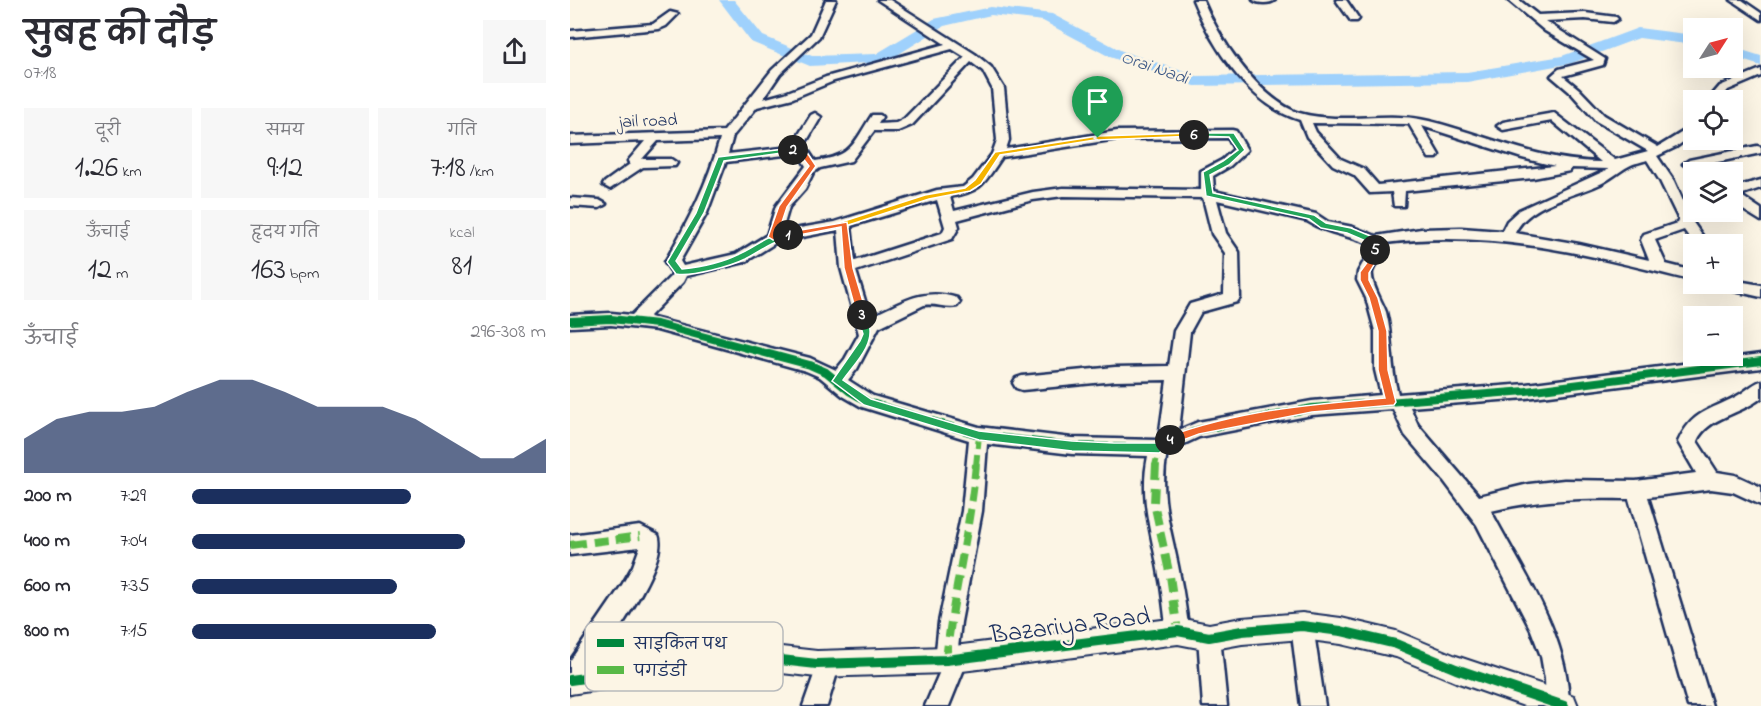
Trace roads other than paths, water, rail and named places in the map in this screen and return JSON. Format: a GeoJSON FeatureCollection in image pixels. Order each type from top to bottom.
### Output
{"type":"FeatureCollection","features":[{"type":"Feature","properties":{"kind":"street"},"geometry":{"type":"LineString","coordinates":[[680,272],[672,262],[700,213],[721,159],[727,135],[782,67],[810,41],[831,0]]}},
{"type":"Feature","properties":{"kind":"street"},"geometry":{"type":"LineString","coordinates":[[680,272],[740,258],[773,237],[844,224],[942,193],[956,192],[973,186],[998,153],[1003,140],[998,88],[987,69],[971,56],[883,0]]}},
{"type":"Feature","properties":{"kind":"street"},"geometry":{"type":"LineString","coordinates":[[1198,0],[1212,30],[1236,66],[1265,94],[1291,114],[1344,121],[1413,121],[1433,125],[1527,156],[1578,166]]}},
{"type":"Feature","properties":{"kind":"street"},"geometry":{"type":"LineString","coordinates":[[1258,0],[1270,0]]}},
{"type":"Feature","properties":{"kind":"street"},"geometry":{"type":"LineString","coordinates":[[1341,0],[1354,19]]}},
{"type":"Feature","properties":{"kind":"street"},"geometry":{"type":"LineString","coordinates":[[1513,0],[1534,18],[1600,59],[1599,63],[1563,71],[1556,76],[1575,91],[1600,118],[1658,152],[1684,162]]}},
{"type":"Feature","properties":{"kind":"street"},"geometry":{"type":"LineString","coordinates":[[1736,0],[1761,17]]}},
{"type":"Feature","properties":{"kind":"street"},"geometry":{"type":"LineString","coordinates":[[570,34],[655,27],[673,14]]}},
{"type":"Feature","properties":{"kind":"street"},"geometry":{"type":"LineString","coordinates":[[1534,18],[1584,16],[1613,19]]}},
{"type":"Feature","properties":{"kind":"street"},"geometry":{"type":"LineString","coordinates":[[753,104],[789,96],[830,79],[954,45]]}},
{"type":"Feature","properties":{"kind":"street"},"geometry":{"type":"LineString","coordinates":[[773,237],[783,206],[813,166],[848,158],[873,123],[898,127],[908,122],[971,56]]}},
{"type":"Feature","properties":{"kind":"street"},"geometry":{"type":"LineString","coordinates":[[1723,90],[1761,72]]}},
{"type":"Feature","properties":{"kind":"street"},"geometry":{"type":"LineString","coordinates":[[795,150],[815,117]]}},
{"type":"Feature","properties":{"kind":"street"},"geometry":{"type":"LineString","coordinates":[[1304,117],[1311,134],[1337,162],[1359,171],[1375,190],[1533,174],[1578,166],[1618,165],[1658,152],[1683,135]]}},
{"type":"Feature","properties":{"kind":"street"},"geometry":{"type":"LineString","coordinates":[[1503,126],[1554,117],[1618,165]]}},
{"type":"Feature","properties":{"kind":"street"},"geometry":{"type":"LineString","coordinates":[[1413,121],[1433,155]]}},
{"type":"Feature","properties":{"kind":"street"},"geometry":{"type":"LineString","coordinates":[[998,153],[1117,135],[1232,134],[1242,150],[1226,163],[1206,174],[1220,234],[1232,252],[1232,298],[1196,308],[1182,331],[1163,445],[1154,473],[1154,504],[1170,576],[1178,631]]}},
{"type":"Feature","properties":{"kind":"street","name":"jail road"},"geometry":{"type":"LineString","coordinates":[[570,140],[727,135]]}},
{"type":"Feature","properties":{"kind":"street"},"geometry":{"type":"LineString","coordinates":[[655,137],[634,160],[640,163],[671,163]]}},
{"type":"Feature","properties":{"kind":"street"},"geometry":{"type":"LineString","coordinates":[[721,159],[795,150],[805,155],[813,166]]}},
{"type":"Feature","properties":{"kind":"street"},"geometry":{"type":"LineString","coordinates":[[1699,162],[1757,150]]}},
{"type":"Feature","properties":{"kind":"street"},"geometry":{"type":"LineString","coordinates":[[1658,152],[1667,181],[1686,223],[1694,234]]}},
{"type":"Feature","properties":{"kind":"street"},"geometry":{"type":"LineString","coordinates":[[610,185],[640,163]]}},
{"type":"Feature","properties":{"kind":"street"},"geometry":{"type":"LineString","coordinates":[[1506,237],[1507,229],[1523,213],[1610,175],[1618,165]]}},
{"type":"Feature","properties":{"kind":"street"},"geometry":{"type":"LineString","coordinates":[[1743,190],[1761,184]]}},
{"type":"Feature","properties":{"kind":"street"},"geometry":{"type":"LineString","coordinates":[[1398,187],[1399,203]]}},
{"type":"Feature","properties":{"kind":"street"},"geometry":{"type":"LineString","coordinates":[[950,217],[1033,196],[1063,192],[1209,194],[1311,217],[1324,226],[1348,230],[1377,242],[1393,237],[1448,233],[1506,237],[1583,249],[1683,273]]}},
{"type":"Feature","properties":{"kind":"street"},"geometry":{"type":"LineString","coordinates":[[848,268],[947,236],[952,227],[942,193]]}},
{"type":"Feature","properties":{"kind":"street"},"geometry":{"type":"LineString","coordinates":[[570,202],[599,204]]}},
{"type":"Feature","properties":{"kind":"street"},"geometry":{"type":"LineString","coordinates":[[1743,202],[1761,216]]}},
{"type":"Feature","properties":{"kind":"street"},"geometry":{"type":"LineString","coordinates":[[1660,268],[1648,240],[1649,237],[1686,223]]}},
{"type":"Feature","properties":{"kind":"street"},"geometry":{"type":"LineString","coordinates":[[844,224],[848,268],[867,334]]}},
{"type":"Feature","properties":{"kind":"street"},"geometry":{"type":"LineString","coordinates":[[1377,242],[1375,254],[1365,272],[1365,280],[1374,298],[1383,331],[1383,370],[1395,401],[1412,430],[1476,506],[1539,624],[1552,656],[1561,705]]}},
{"type":"Feature","properties":{"kind":"street"},"geometry":{"type":"LineString","coordinates":[[635,322],[671,287],[680,272]]}},
{"type":"Feature","properties":{"kind":"street"},"geometry":{"type":"LineString","coordinates":[[1756,290],[1761,303]]}},
{"type":"Feature","properties":{"kind":"street"},"geometry":{"type":"LineString","coordinates":[[837,381],[851,364],[873,323],[910,304],[932,298],[952,302]]}},
{"type":"Feature","properties":{"kind":"street"},"geometry":{"type":"LineString","coordinates":[[570,321],[611,319],[695,333],[810,365],[826,372],[868,402],[979,435],[1072,446],[1163,445],[1198,430],[1312,408],[1526,391],[1761,361]]}},
{"type":"Feature","properties":{"kind":"street"},"geometry":{"type":"LineString","coordinates":[[1022,383],[1115,374],[1176,373]]}},
{"type":"Feature","properties":{"kind":"street"},"geometry":{"type":"LineString","coordinates":[[1711,480],[1688,442],[1690,431],[1698,422],[1745,400],[1761,388]]}},
{"type":"Feature","properties":{"kind":"street"},"geometry":{"type":"LineString","coordinates":[[937,706],[951,659],[950,622],[972,511],[979,435]]}},
{"type":"Feature","properties":{"kind":"street"},"geometry":{"type":"LineString","coordinates":[[1476,506],[1529,493],[1564,489],[1635,490],[1711,480],[1735,484],[1761,496]]}},
{"type":"Feature","properties":{"kind":"street"},"geometry":{"type":"LineString","coordinates":[[1635,490],[1700,706]]}},
{"type":"Feature","properties":{"kind":"street"},"geometry":{"type":"LineString","coordinates":[[570,546],[640,536],[651,542],[651,551],[635,584],[609,622]]}},
{"type":"Feature","properties":{"kind":"street"},"geometry":{"type":"LineString","coordinates":[[1302,626],[1313,706]]}},
{"type":"Feature","properties":{"kind":"street","name":"Bazariya Road"},"geometry":{"type":"LineString","coordinates":[[783,659],[829,663],[951,659],[1178,631],[1209,637],[1242,631],[1302,626],[1341,631],[1396,644],[1456,669],[1561,705]]}},
{"type":"Feature","properties":{"kind":"street"},"geometry":{"type":"LineString","coordinates":[[1209,637],[1215,706]]}},
{"type":"Feature","properties":{"kind":"street"},"geometry":{"type":"LineString","coordinates":[[570,680],[585,658]]}},
{"type":"Feature","properties":{"kind":"street"},"geometry":{"type":"LineString","coordinates":[[815,706],[829,663]]}},
{"type":"Feature","properties":{"kind":"street","name":"Bazariya Road"},"geometry":{"type":"LineString","coordinates":[[570,680],[585,678]]}},
{"type":"Feature","properties":{"kind":"waterway","name":"Orai Nadi"},"geometry":{"type":"LineString","coordinates":[[726,0],[757,39],[810,61],[880,59],[939,22],[991,11],[1047,17],[1116,54],[1195,81],[1467,77],[1566,60],[1638,33],[1683,39]]}},
{"type":"Feature","properties":{"kind":"waterway","name":"Orai Nadi"},"geometry":{"type":"LineString","coordinates":[[1743,55],[1761,61]]}}]}
